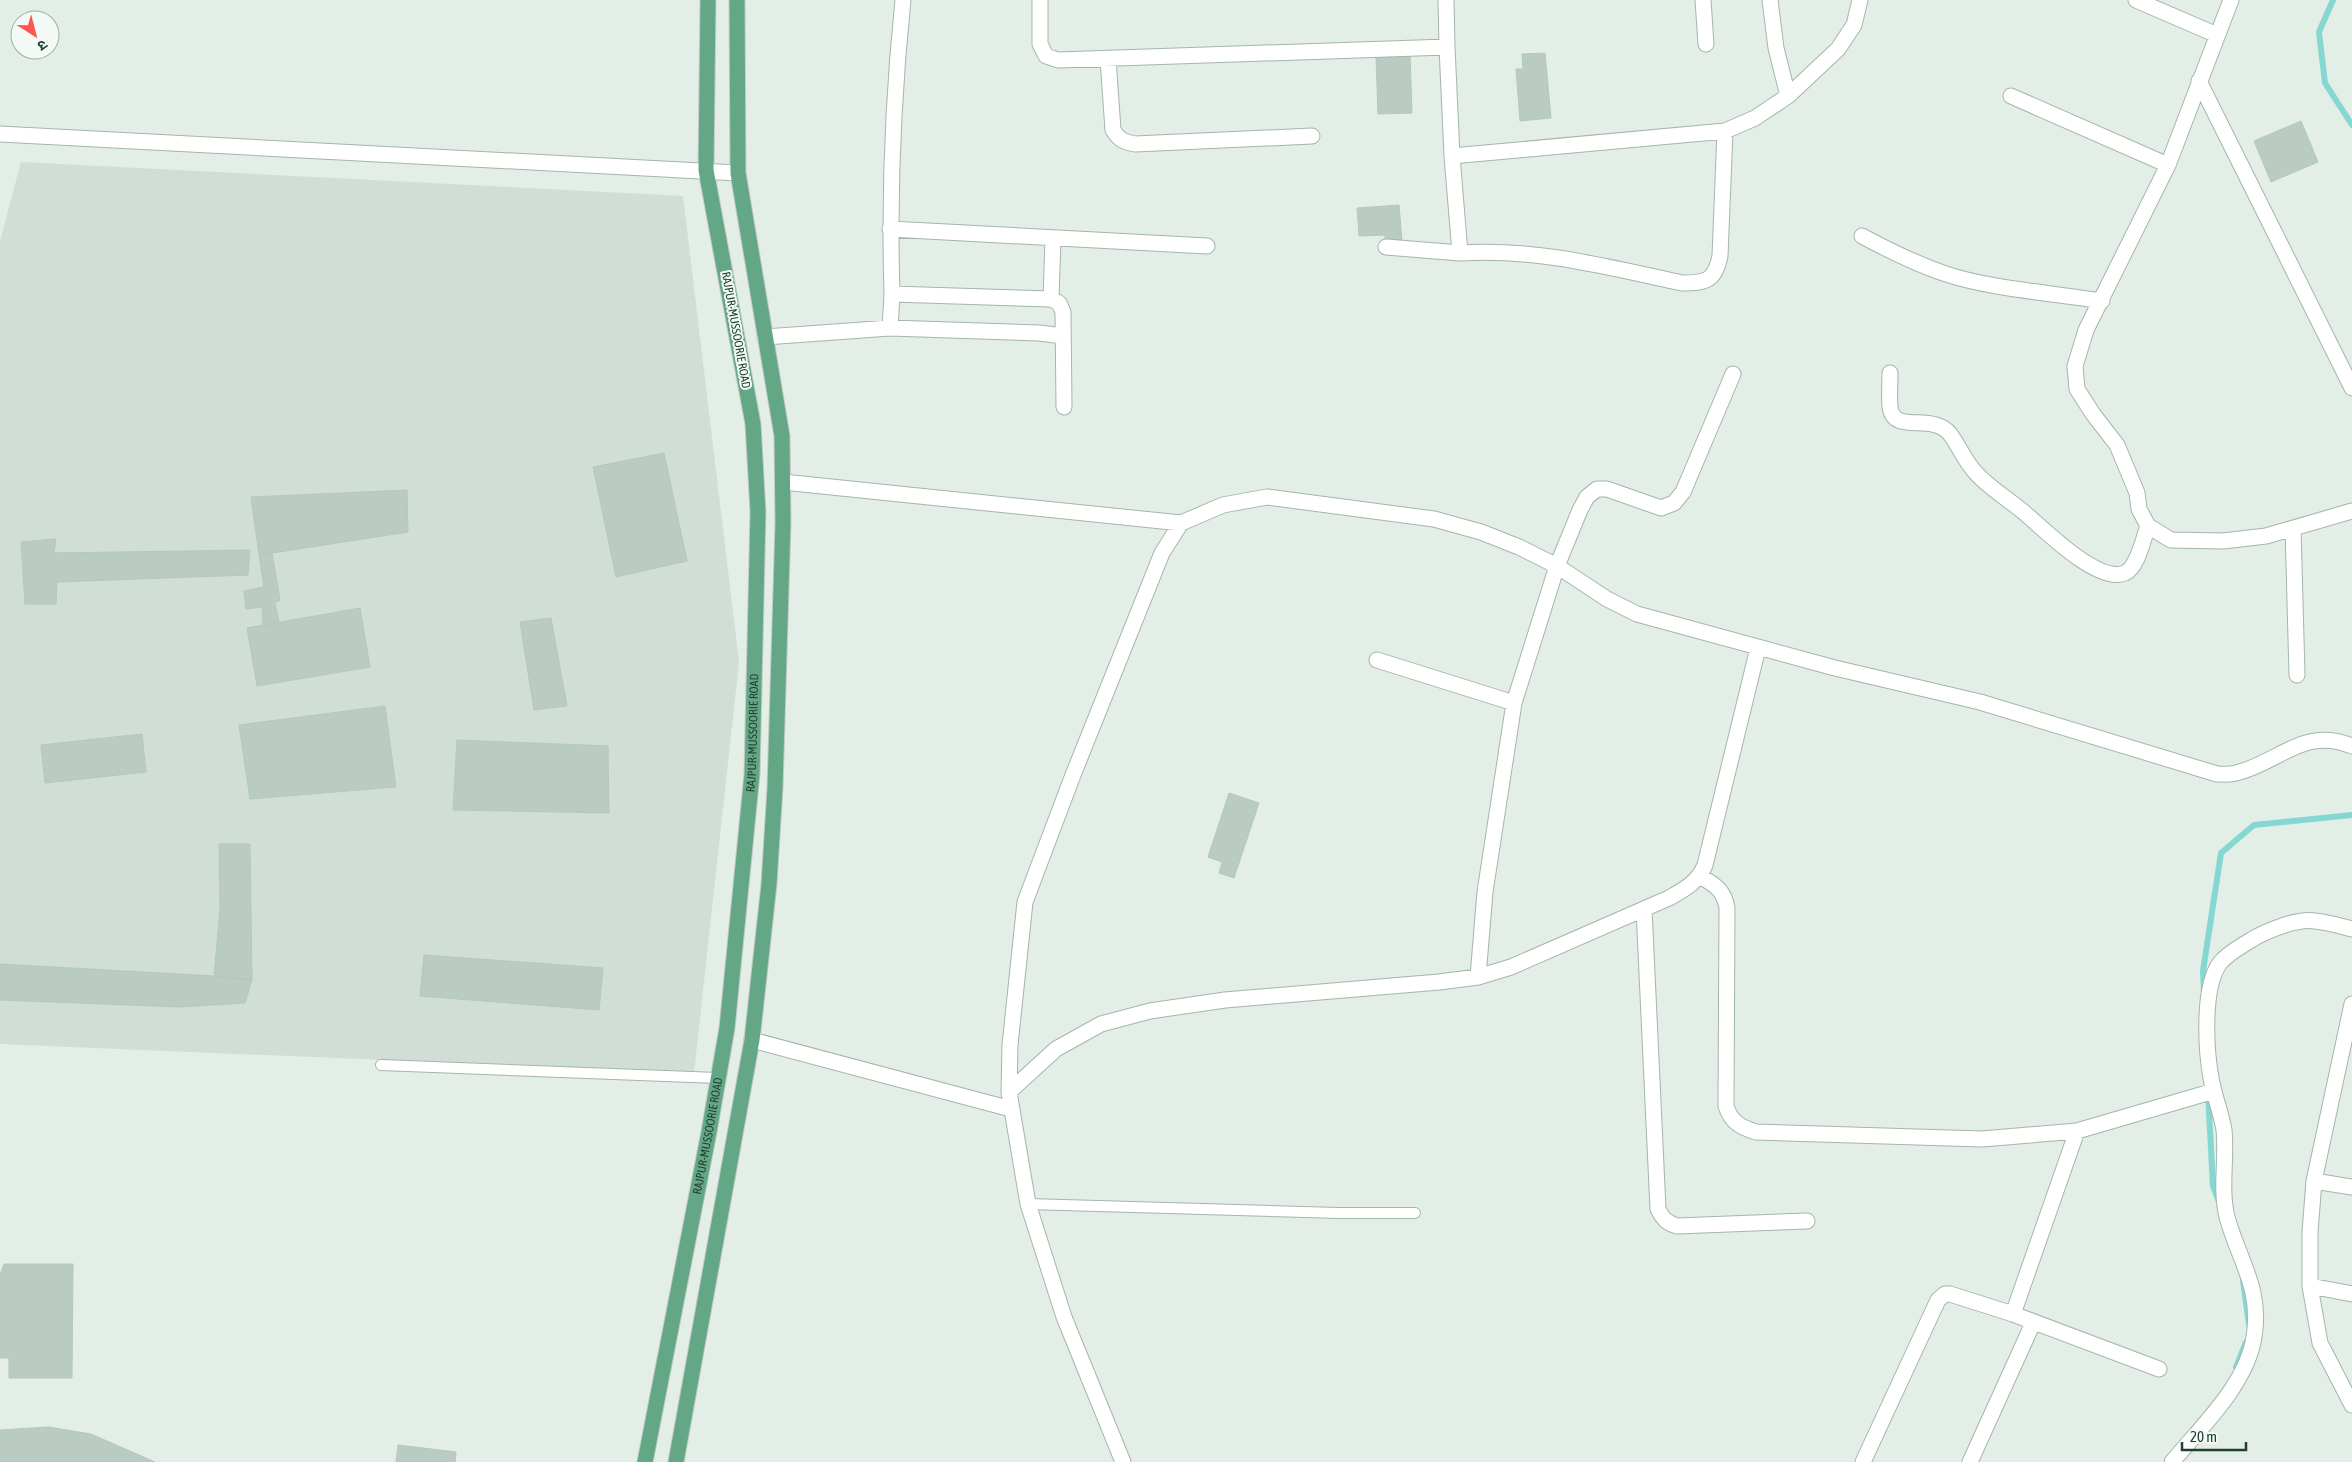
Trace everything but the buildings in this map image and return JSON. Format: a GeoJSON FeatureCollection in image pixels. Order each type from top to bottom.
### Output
{"type":"FeatureCollection","features":[{"type":"Feature","properties":{"kind":"main road","name":"RAJPUR-MUSSOORIE ROAD"},"geometry":{"type":"LineString","coordinates":[[645,1462],[728,1019],[752,774],[758,512],[753,424],[706,170],[708,0]]}},
{"type":"Feature","properties":{"kind":"main road","name":"RAJPUR-MUSSOORIE ROAD"},"geometry":{"type":"LineString","coordinates":[[676,1462],[752,1040],[769,884],[774,798],[783,482],[782,436],[738,173],[737,0]]}},
{"type":"Feature","properties":{"kind":"street"},"geometry":{"type":"LineString","coordinates":[[890,328],[892,294],[890,230],[897,60],[903,0]]}},
{"type":"Feature","properties":{"kind":"street"},"geometry":{"type":"LineString","coordinates":[[1040,0],[1040,44],[1046,56],[1058,60],[1446,47]]}},
{"type":"Feature","properties":{"kind":"street"},"geometry":{"type":"LineString","coordinates":[[1446,0],[1446,47],[1452,156],[1460,253]]}},
{"type":"Feature","properties":{"kind":"street"},"geometry":{"type":"LineString","coordinates":[[1703,0],[1706,44]]}},
{"type":"Feature","properties":{"kind":"street"},"geometry":{"type":"LineString","coordinates":[[1770,0],[1776,48],[1788,96]]}},
{"type":"Feature","properties":{"kind":"street"},"geometry":{"type":"LineString","coordinates":[[1452,156],[1725,131],[1755,118],[1788,96],[1838,49],[1854,25],[1860,0]]}},
{"type":"Feature","properties":{"kind":"street"},"geometry":{"type":"LineString","coordinates":[[2136,0],[2217,35]]}},
{"type":"Feature","properties":{"kind":"street"},"geometry":{"type":"LineString","coordinates":[[2231,0],[2168,165],[2086,330],[2075,366],[2077,389],[2093,414],[2117,445],[2137,493],[2139,509],[2148,526],[2171,540],[2223,541],[2266,536],[2352,511]]}},
{"type":"Feature","properties":{"kind":"street"},"geometry":{"type":"LineString","coordinates":[[1108,59],[1113,130],[1118,138],[1125,142],[1135,144],[1312,136]]}},
{"type":"Feature","properties":{"kind":"street"},"geometry":{"type":"LineString","coordinates":[[2199,81],[2331,342],[2352,388]]}},
{"type":"Feature","properties":{"kind":"street"},"geometry":{"type":"LineString","coordinates":[[2011,96],[2168,165]]}},
{"type":"Feature","properties":{"kind":"street"},"geometry":{"type":"LineString","coordinates":[[1386,247],[1460,253],[1494,251],[1547,255],[1682,283],[1697,283],[1711,278],[1718,268],[1725,131]]}},
{"type":"Feature","properties":{"kind":"street"},"geometry":{"type":"LineString","coordinates":[[0,134],[738,173]]}},
{"type":"Feature","properties":{"kind":"street"},"geometry":{"type":"LineString","coordinates":[[890,230],[1207,246]]}},
{"type":"Feature","properties":{"kind":"street"},"geometry":{"type":"LineString","coordinates":[[1862,236],[1908,259],[1944,274],[1989,284],[2102,301]]}},
{"type":"Feature","properties":{"kind":"street"},"geometry":{"type":"LineString","coordinates":[[1051,299],[1053,238]]}},
{"type":"Feature","properties":{"kind":"street"},"geometry":{"type":"LineString","coordinates":[[892,294],[1051,299],[1059,303],[1063,312],[1064,407]]}},
{"type":"Feature","properties":{"kind":"street"},"geometry":{"type":"LineString","coordinates":[[765,337],[890,328],[1038,333],[1063,336]]}},
{"type":"Feature","properties":{"kind":"street"},"geometry":{"type":"LineString","coordinates":[[1890,373],[1890,409],[1895,418],[1903,422],[1933,422],[1944,428],[1974,471],[1999,496],[2026,514],[2078,559],[2119,575],[2127,572],[2134,565],[2148,526]]}},
{"type":"Feature","properties":{"kind":"street"},"geometry":{"type":"LineString","coordinates":[[1478,977],[1485,892],[1514,703],[1557,566],[1580,510],[1587,497],[1597,489],[1607,489],[1661,508],[1674,503],[1683,492],[1733,374]]}},
{"type":"Feature","properties":{"kind":"street"},"geometry":{"type":"LineString","coordinates":[[783,482],[1181,523],[1223,505],[1267,498],[1434,519],[1481,532],[1519,547],[1557,566],[1607,599],[1637,614],[1758,648],[1980,702],[2217,774],[2235,774],[2255,767],[2304,742],[2340,741],[2352,746]]}},
{"type":"Feature","properties":{"kind":"street"},"geometry":{"type":"LineString","coordinates":[[1124,1462],[1064,1317],[1028,1204],[1009,1092],[1010,1045],[1025,902],[1076,765],[1162,553],[1181,523]]}},
{"type":"Feature","properties":{"kind":"street"},"geometry":{"type":"LineString","coordinates":[[2293,528],[2297,675]]}},
{"type":"Feature","properties":{"kind":"street"},"geometry":{"type":"LineString","coordinates":[[1009,1092],[1056,1049],[1100,1024],[1150,1011],[1225,1000],[1440,982],[1478,977],[1511,967],[1644,909],[1689,887],[1700,876],[1705,864],[1758,648]]}},
{"type":"Feature","properties":{"kind":"street"},"geometry":{"type":"LineString","coordinates":[[1377,660],[1514,703]]}},
{"type":"Feature","properties":{"kind":"street"},"geometry":{"type":"LineString","coordinates":[[1700,876],[1718,887],[1726,897],[1726,1106],[1734,1122],[1743,1128],[1756,1132],[1982,1139],[2077,1132],[2212,1091]]}},
{"type":"Feature","properties":{"kind":"street"},"geometry":{"type":"LineString","coordinates":[[1644,909],[1658,1209],[1663,1219],[1669,1224],[1677,1226],[1808,1221]]}},
{"type":"Feature","properties":{"kind":"street"},"geometry":{"type":"LineString","coordinates":[[2172,1462],[2212,1417],[2231,1390],[2254,1339],[2257,1311],[2255,1296],[2227,1215],[2224,1196],[2224,1130],[2212,1091],[2210,1070],[2208,1015],[2212,979],[2220,963],[2236,950],[2255,938],[2279,927],[2313,920],[2352,928]]}},
{"type":"Feature","properties":{"kind":"street"},"geometry":{"type":"LineString","coordinates":[[2352,1004],[2314,1181],[2310,1232],[2310,1286],[2320,1343],[2352,1405]]}},
{"type":"Feature","properties":{"kind":"street"},"geometry":{"type":"LineString","coordinates":[[752,1040],[1012,1109]]}},
{"type":"Feature","properties":{"kind":"street"},"geometry":{"type":"LineString","coordinates":[[2013,1314],[2077,1132]]}},
{"type":"Feature","properties":{"kind":"street"},"geometry":{"type":"LineString","coordinates":[[2314,1181],[2352,1187]]}},
{"type":"Feature","properties":{"kind":"street"},"geometry":{"type":"LineString","coordinates":[[2310,1286],[2352,1294]]}},
{"type":"Feature","properties":{"kind":"street"},"geometry":{"type":"LineString","coordinates":[[1862,1462],[1940,1297],[1945,1294],[2013,1314],[2159,1369]]}},
{"type":"Feature","properties":{"kind":"street"},"geometry":{"type":"LineString","coordinates":[[1970,1462],[2032,1322]]}},
{"type":"Feature","properties":{"kind":"lane"},"geometry":{"type":"LineString","coordinates":[[382,1065],[718,1078]]}},
{"type":"Feature","properties":{"kind":"lane"},"geometry":{"type":"LineString","coordinates":[[1028,1204],[1338,1213],[1415,1213]]}},
{"type":"Feature","properties":{"kind":"shaded area"},"geometry":{"type":"Polygon","coordinates":[[[21,162],[683,196],[739,662],[694,1073],[0,1044],[0,241],[21,162]]]}},
{"type":"Feature","properties":{"kind":"waterway"},"geometry":{"type":"LineString","coordinates":[[2333,0],[2319,32],[2325,83],[2352,125]]}},
{"type":"Feature","properties":{"kind":"waterway"},"geometry":{"type":"LineString","coordinates":[[2204,993],[2203,971],[2221,853],[2254,825],[2352,815]]}},
{"type":"Feature","properties":{"kind":"waterway"},"geometry":{"type":"LineString","coordinates":[[2208,1093],[2213,1186],[2219,1202]]}},
{"type":"Feature","properties":{"kind":"waterway"},"geometry":{"type":"LineString","coordinates":[[2243,1280],[2249,1325]]}},
{"type":"Feature","properties":{"kind":"waterway"},"geometry":{"type":"LineString","coordinates":[[2236,1367],[2246,1342]]}}]}
